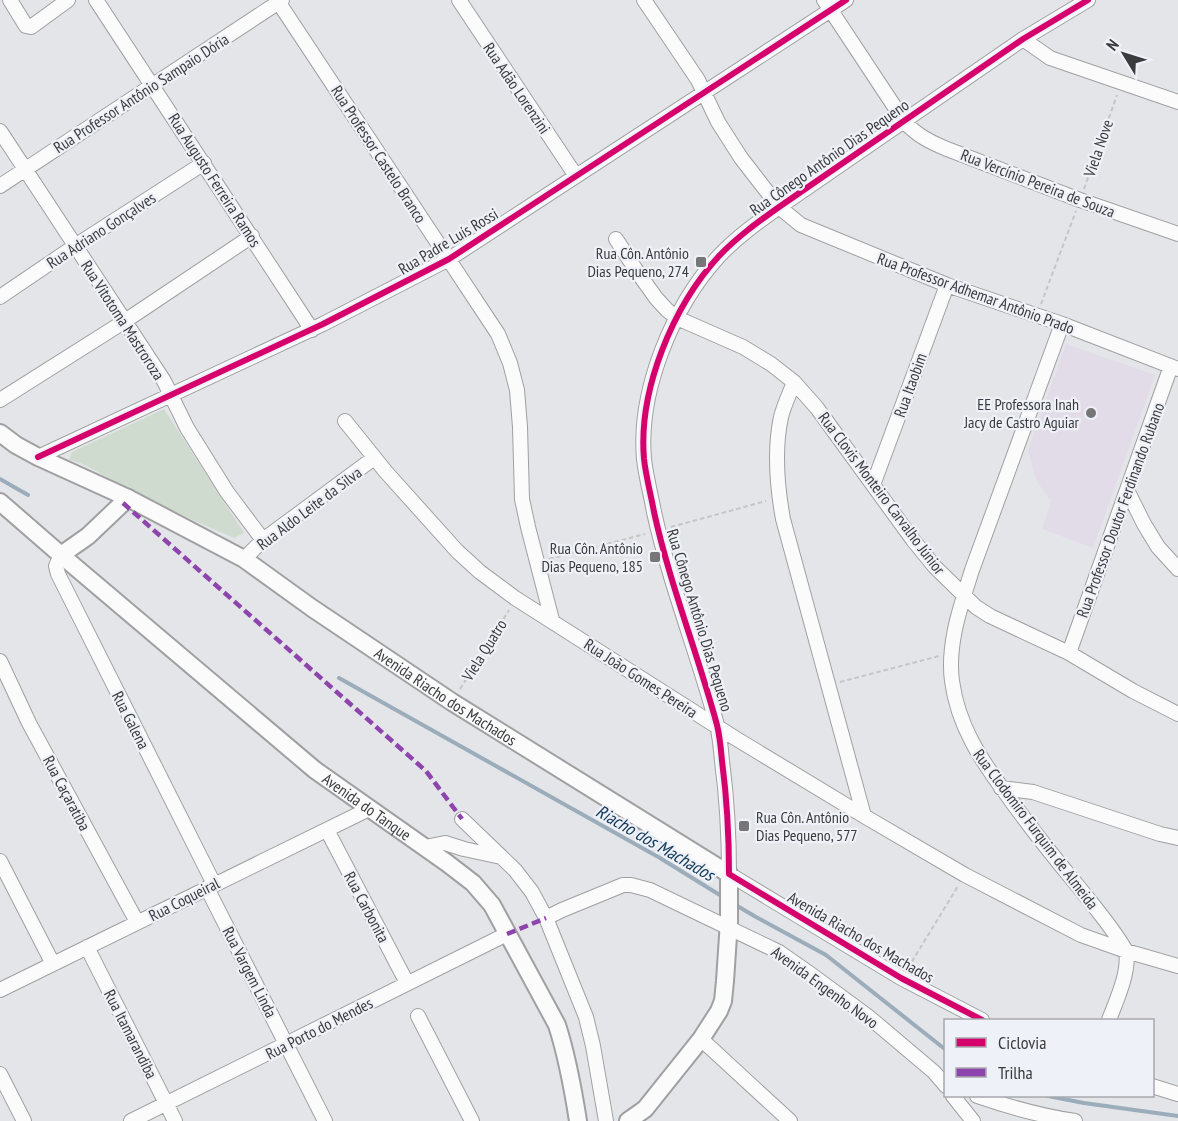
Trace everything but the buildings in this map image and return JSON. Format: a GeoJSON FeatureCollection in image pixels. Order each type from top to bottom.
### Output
{"type":"FeatureCollection","features":[{"type":"Feature","properties":{"kind":"main road","name":"Avenida Riacho dos Machados"},"geometry":{"type":"LineString","coordinates":[[0,433],[38,457],[128,498],[244,559],[312,608],[452,702],[729,874]]}},
{"type":"Feature","properties":{"kind":"main road"},"geometry":{"type":"LineString","coordinates":[[62,555],[88,536],[128,498]]}},
{"type":"Feature","properties":{"kind":"main road","name":"Avenida do Tanque"},"geometry":{"type":"LineString","coordinates":[[0,502],[315,770],[425,847],[473,884],[492,905],[557,1025],[578,1121]]}},
{"type":"Feature","properties":{"kind":"main road","name":"Rua Cônego Antônio Dias Pequeno"},"geometry":{"type":"LineString","coordinates":[[628,1121],[644,1115],[701,1039],[723,1001],[729,924],[729,874]]}},
{"type":"Feature","properties":{"kind":"street"},"geometry":{"type":"LineString","coordinates":[[10,0],[26,26],[30,27],[68,0]]}},
{"type":"Feature","properties":{"kind":"street","name":"Rua Augusto Ferreira Ramos"},"geometry":{"type":"LineString","coordinates":[[96,0],[312,330]]}},
{"type":"Feature","properties":{"kind":"street","name":"Rua Adão Lorenzini"},"geometry":{"type":"LineString","coordinates":[[459,0],[576,177]]}},
{"type":"Feature","properties":{"kind":"street","name":"Rua Professor Adhemar Antônio Prado"},"geometry":{"type":"LineString","coordinates":[[644,0],[698,80],[718,122],[741,158],[779,207],[801,225],[947,285],[1062,324],[1174,368]]}},
{"type":"Feature","properties":{"kind":"street","name":"Rua Padre Luís Rossi"},"geometry":{"type":"LineString","coordinates":[[38,457],[312,330],[449,259],[704,93],[828,5],[846,0]]}},
{"type":"Feature","properties":{"kind":"street","name":"Rua Professor Antônio Sampaio Dória"},"geometry":{"type":"LineString","coordinates":[[0,186],[279,1]]}},
{"type":"Feature","properties":{"kind":"street","name":"Rua Professor Castelo Branco"},"geometry":{"type":"LineString","coordinates":[[279,1],[498,334],[510,363],[517,390],[522,499],[552,620]]}},
{"type":"Feature","properties":{"kind":"street","name":"Rua Cônego Antônio Dias Pequeno"},"geometry":{"type":"LineString","coordinates":[[729,874],[728,808],[718,727],[660,538],[644,460],[644,423],[650,388],[661,353],[677,318],[695,288],[719,256],[748,230],[1023,39],[1082,2]]}},
{"type":"Feature","properties":{"kind":"street","name":"Rua Vercínio Pereira de Souza"},"geometry":{"type":"LineString","coordinates":[[828,5],[904,121],[927,141],[1080,200],[1178,234]]}},
{"type":"Feature","properties":{"kind":"street"},"geometry":{"type":"LineString","coordinates":[[1023,39],[1050,58],[1178,102]]}},
{"type":"Feature","properties":{"kind":"street","name":"Rua Vitotoma Mastroroza"},"geometry":{"type":"LineString","coordinates":[[0,131],[164,381],[187,428],[227,492],[263,540]]}},
{"type":"Feature","properties":{"kind":"street","name":"Rua Adriano Gonçalves"},"geometry":{"type":"LineString","coordinates":[[0,297],[204,163]]}},
{"type":"Feature","properties":{"kind":"street"},"geometry":{"type":"LineString","coordinates":[[0,400],[125,321],[252,236]]}},
{"type":"Feature","properties":{"kind":"street","name":"Rua Clovis Monteiro Carvalho Júnior"},"geometry":{"type":"LineString","coordinates":[[616,238],[656,298],[667,310],[677,318],[743,347],[771,364],[794,382],[818,408],[920,549],[964,597],[990,616],[1069,653],[1133,691],[1178,714]]}},
{"type":"Feature","properties":{"kind":"street","name":"Rua Itaobim"},"geometry":{"type":"LineString","coordinates":[[873,485],[947,285]]}},
{"type":"Feature","properties":{"kind":"street","name":"Rua Clodomiro Furquim de Almeida"},"geometry":{"type":"LineString","coordinates":[[1062,324],[964,597],[952,652],[951,680],[959,714],[973,746],[1030,827],[1092,904],[1126,951]]}},
{"type":"Feature","properties":{"kind":"street","name":"Rua Professor Doutor Ferdinando Rubano"},"geometry":{"type":"LineString","coordinates":[[1069,653],[1127,490],[1174,368]]}},
{"type":"Feature","properties":{"kind":"street"},"geometry":{"type":"LineString","coordinates":[[794,382],[782,415],[777,444],[779,497],[864,816]]}},
{"type":"Feature","properties":{"kind":"street","name":"Rua João Gomes Pereira"},"geometry":{"type":"LineString","coordinates":[[345,420],[374,458],[457,551],[516,599],[718,727],[964,875],[1081,935],[1178,966]]}},
{"type":"Feature","properties":{"kind":"street","name":"Rua Aldo Leite da Silva"},"geometry":{"type":"LineString","coordinates":[[244,559],[263,540],[374,458]]}},
{"type":"Feature","properties":{"kind":"street"},"geometry":{"type":"LineString","coordinates":[[1127,490],[1158,548],[1178,569]]}},
{"type":"Feature","properties":{"kind":"street","name":"Rua Galena"},"geometry":{"type":"LineString","coordinates":[[62,555],[56,566],[58,574],[210,886]]}},
{"type":"Feature","properties":{"kind":"street","name":"Rua Caçaratiba"},"geometry":{"type":"LineString","coordinates":[[0,661],[29,723],[137,922]]}},
{"type":"Feature","properties":{"kind":"street"},"geometry":{"type":"LineString","coordinates":[[1001,788],[1033,792],[1178,838]]}},
{"type":"Feature","properties":{"kind":"street","name":"Rua Coqueiral"},"geometry":{"type":"LineString","coordinates":[[0,990],[369,809]]}},
{"type":"Feature","properties":{"kind":"street"},"geometry":{"type":"LineString","coordinates":[[462,819],[515,870],[532,892],[546,918],[586,1017],[594,1046],[606,1121]]}},
{"type":"Feature","properties":{"kind":"street","name":"Rua Carbonita"},"geometry":{"type":"LineString","coordinates":[[327,830],[407,983]]}},
{"type":"Feature","properties":{"kind":"street"},"geometry":{"type":"LineString","coordinates":[[425,847],[445,843],[502,857]]}},
{"type":"Feature","properties":{"kind":"street"},"geometry":{"type":"LineString","coordinates":[[0,861],[53,964]]}},
{"type":"Feature","properties":{"kind":"street","name":"Avenida Riacho dos Machados"},"geometry":{"type":"LineString","coordinates":[[729,874],[901,978],[980,1019]]}},
{"type":"Feature","properties":{"kind":"street","name":"Avenida Engenho Novo"},"geometry":{"type":"LineString","coordinates":[[546,918],[623,885],[650,890],[729,924],[779,952],[870,1018],[940,1076]]}},
{"type":"Feature","properties":{"kind":"street","name":"Rua Vargem Linda"},"geometry":{"type":"LineString","coordinates":[[210,886],[325,1121]]}},
{"type":"Feature","properties":{"kind":"street","name":"Rua Porto do Mendes"},"geometry":{"type":"LineString","coordinates":[[131,1121],[507,934]]}},
{"type":"Feature","properties":{"kind":"street","name":"Rua Itamarandiba"},"geometry":{"type":"LineString","coordinates":[[87,947],[175,1121]]}},
{"type":"Feature","properties":{"kind":"street"},"geometry":{"type":"LineString","coordinates":[[1109,1019],[1126,968],[1126,951]]}},
{"type":"Feature","properties":{"kind":"street"},"geometry":{"type":"LineString","coordinates":[[418,1016],[472,1121]]}},
{"type":"Feature","properties":{"kind":"street"},"geometry":{"type":"LineString","coordinates":[[701,1039],[790,1121]]}},
{"type":"Feature","properties":{"kind":"street"},"geometry":{"type":"LineString","coordinates":[[1,1079],[24,1121]]}},
{"type":"Feature","properties":{"kind":"street"},"geometry":{"type":"LineString","coordinates":[[1154,1087],[1178,1094]]}},
{"type":"Feature","properties":{"kind":"street"},"geometry":{"type":"LineString","coordinates":[[955,1097],[974,1121]]}},
{"type":"Feature","properties":{"kind":"street"},"geometry":{"type":"LineString","coordinates":[[983,1097],[1053,1118],[1075,1121]]}},
{"type":"Feature","properties":{"kind":"path"},"geometry":{"type":"LineString","coordinates":[[828,685],[952,652]]}},
{"type":"Feature","properties":{"kind":"path"},"geometry":{"type":"LineString","coordinates":[[901,978],[964,875]]}},
{"type":"Feature","properties":{"kind":"shaded area","name":"EE Professora Inah Jacy de Castro Aguiar"},"geometry":{"type":"Polygon","coordinates":[[[1066,344],[1155,375],[1093,548],[1042,529],[1051,501],[1036,480],[1028,451],[1066,344]]]}},
{"type":"Feature","properties":{"kind":"shaded area"},"geometry":{"type":"Polygon","coordinates":[[[164,409],[244,533],[234,538],[144,497],[87,466],[69,460],[72,452],[164,409]]]}},
{"type":"Feature","properties":{"kind":"waterway","name":"Riacho dos Machados"},"geometry":{"type":"LineString","coordinates":[[0,479],[28,495]]}},
{"type":"Feature","properties":{"kind":"waterway","name":"Riacho dos Machados"},"geometry":{"type":"LineString","coordinates":[[339,678],[660,858],[723,897]]}},
{"type":"Feature","properties":{"kind":"waterway","name":"Riacho dos Machados"},"geometry":{"type":"LineString","coordinates":[[734,904],[826,955],[944,1048]]}},
{"type":"Feature","properties":{"kind":"waterway","name":"Riacho dos Machados"},"geometry":{"type":"LineString","coordinates":[[1053,1097],[1178,1116]]}},
{"type":"Feature","properties":{"kind":"marked path"},"geometry":{"type":"LineString","coordinates":[[123,503],[426,771],[462,819]]}},
{"type":"Feature","properties":{"kind":"marked path"},"geometry":{"type":"LineString","coordinates":[[507,934],[546,918]]}},
{"type":"Feature","properties":{"kind":"cycle path"},"geometry":{"type":"LineString","coordinates":[[38,457],[323,324],[449,259],[846,0]]}},
{"type":"Feature","properties":{"kind":"cycle path"},"geometry":{"type":"LineString","coordinates":[[980,1019],[901,978],[729,874],[726,803],[719,734],[654,512],[644,459],[644,433],[653,378],[673,324],[702,276],[726,249],[779,207],[1023,39],[1088,0]]}},
{"type":"Feature","properties":{"kind":"place","name":"Rua Côn. Antônio Dias Pequeno, 274"},"geometry":{"type":"Point","coordinates":[701,262]}},
{"type":"Feature","properties":{"kind":"place","name":"EE Professora Inah Jacy de Castro Aguiar"},"geometry":{"type":"Point","coordinates":[1091,413]}},
{"type":"Feature","properties":{"kind":"place","name":"Rua Côn. Antônio Dias Pequeno, 185"},"geometry":{"type":"Point","coordinates":[655,557]}},
{"type":"Feature","properties":{"kind":"place","name":"Rua Côn. Antônio Dias Pequeno, 577"},"geometry":{"type":"Point","coordinates":[744,826]}}]}
